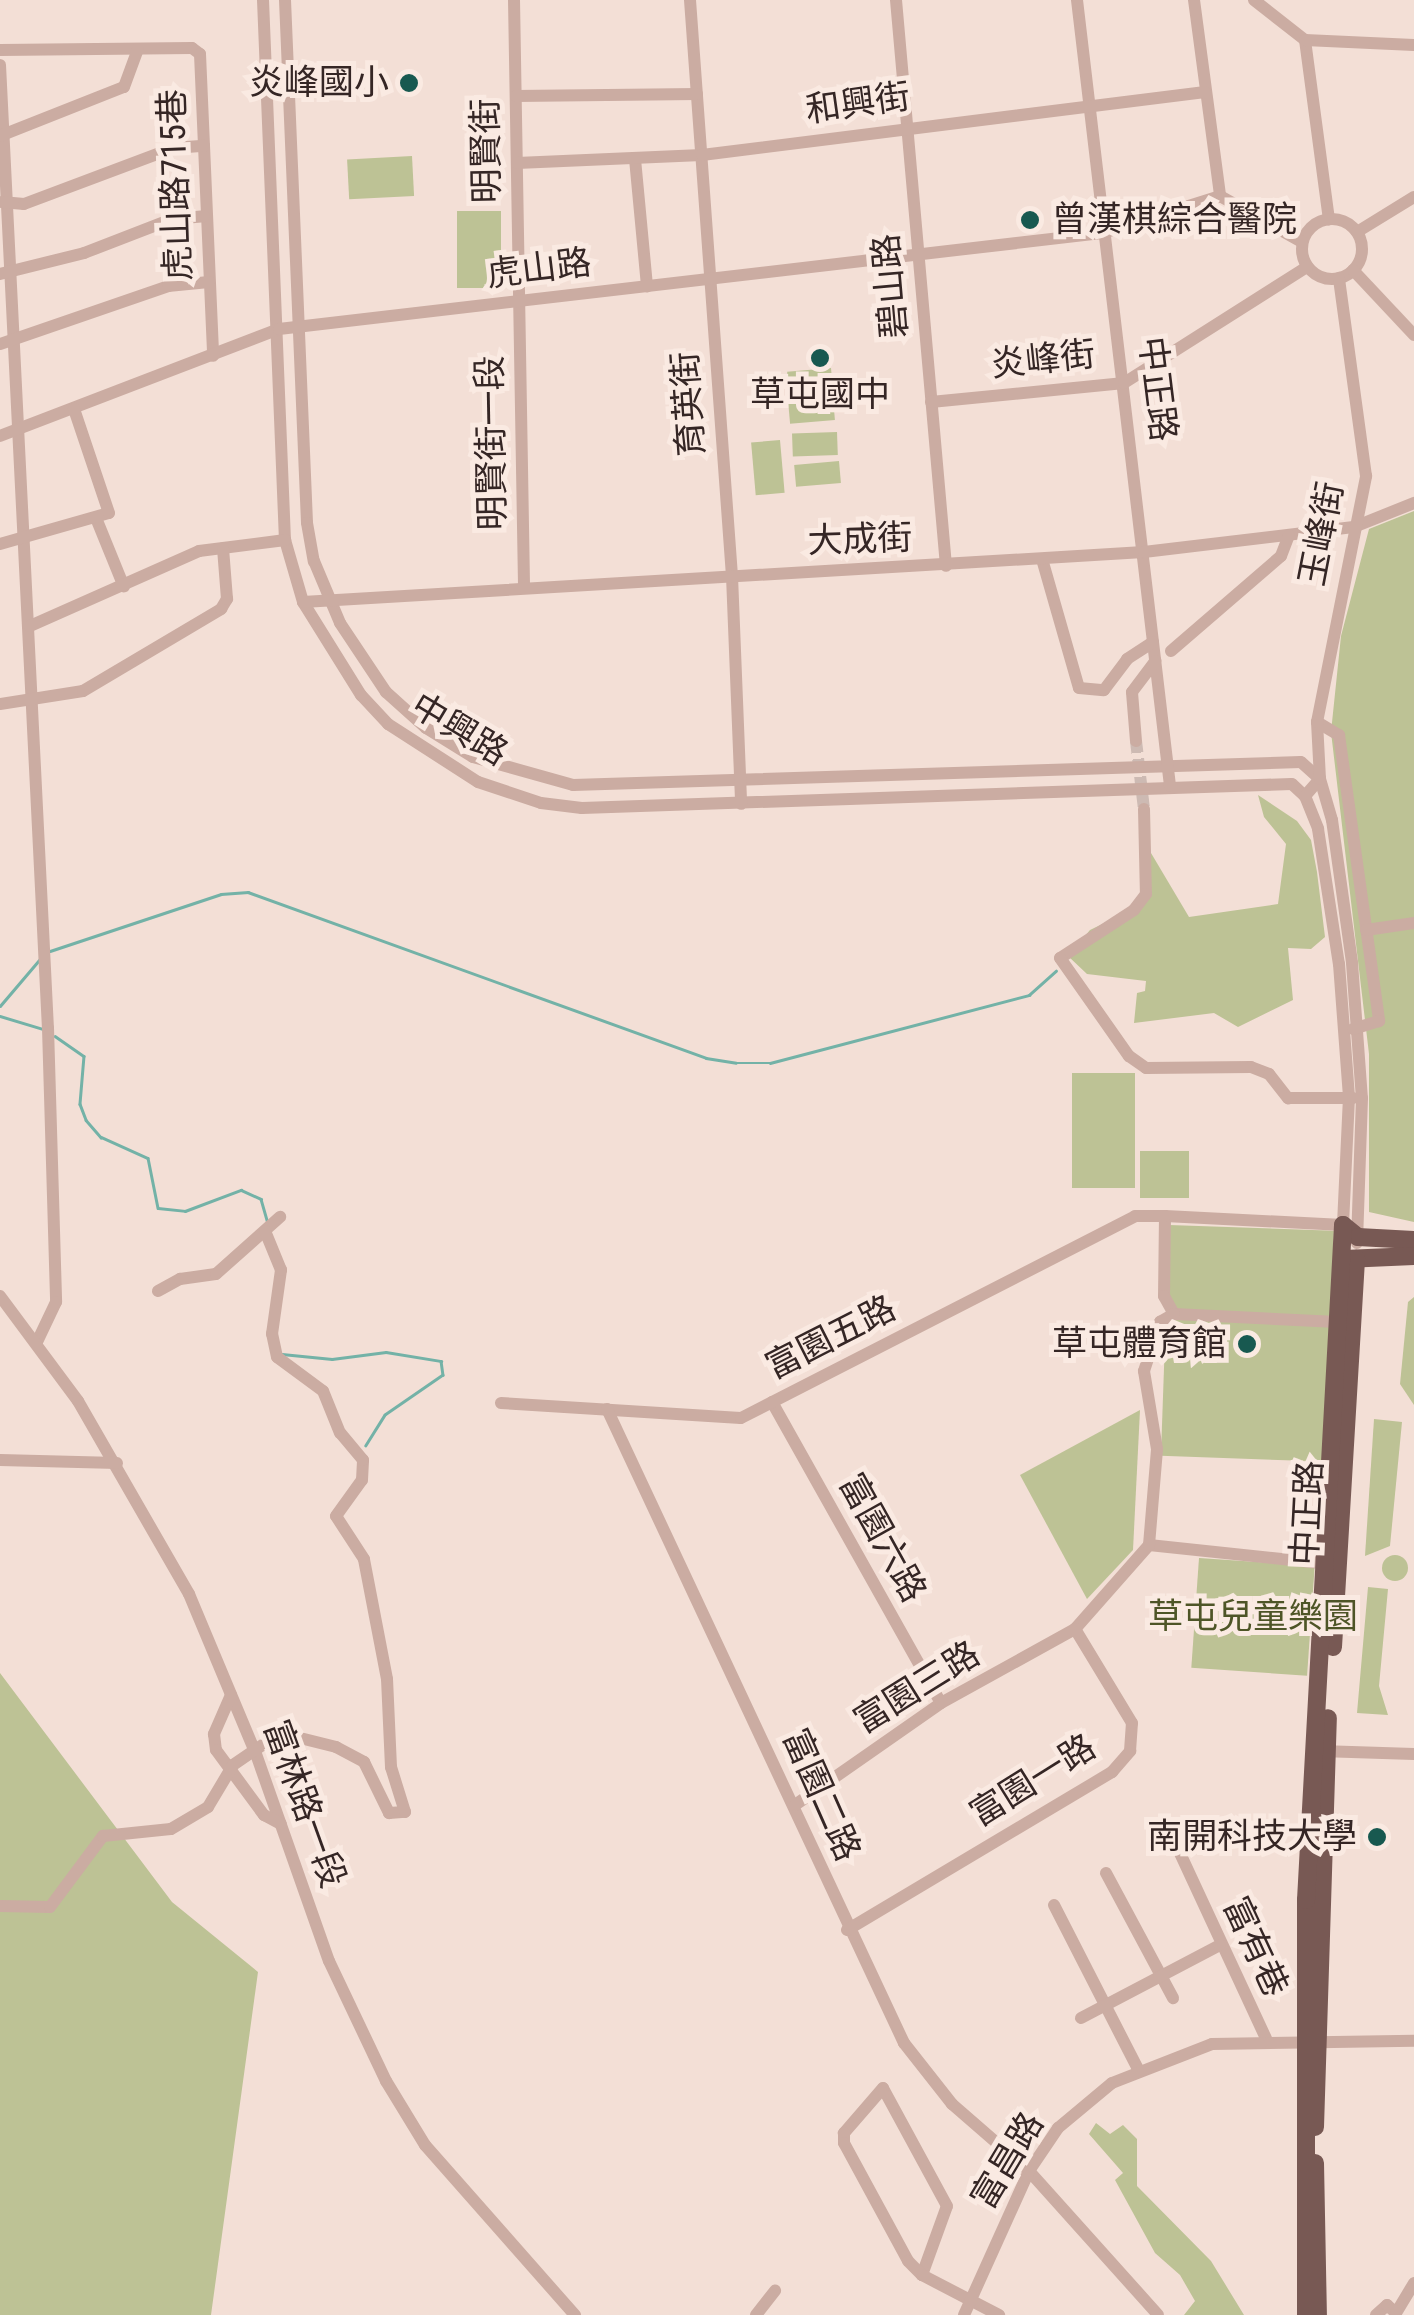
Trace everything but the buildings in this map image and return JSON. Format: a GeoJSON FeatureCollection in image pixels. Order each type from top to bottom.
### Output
{"type":"FeatureCollection","features":[{"type":"Feature","properties":{"kind":"main road"},"geometry":{"type":"LineString","coordinates":[[1350,1231],[1414,1240]]}},
{"type":"Feature","properties":{"kind":"main road","name":"中正路"},"geometry":{"type":"LineString","coordinates":[[1306,2315],[1309,2040],[1319,1751],[1350,1231]]}},
{"type":"Feature","properties":{"kind":"main road"},"geometry":{"type":"LineString","coordinates":[[1348,1259],[1414,1256]]}},
{"type":"Feature","properties":{"kind":"main road","name":"中正路"},"geometry":{"type":"LineString","coordinates":[[1330,1564],[1337,1322],[1348,1259]]}},
{"type":"Feature","properties":{"kind":"main road","name":"中正路"},"geometry":{"type":"LineString","coordinates":[[1309,2040],[1318,2315]]}},
{"type":"Feature","properties":{"kind":"street","name":"中興路"},"geometry":{"type":"LineString","coordinates":[[263,0],[285,540],[303,602],[343,670],[388,724],[478,782],[541,803],[582,808],[1265,782],[1292,784],[1305,796]]}},
{"type":"Feature","properties":{"kind":"street","name":"中興路"},"geometry":{"type":"LineString","coordinates":[[286,0],[307,523],[327,597],[386,692],[426,728],[473,756],[533,779],[573,784],[738,782],[1284,760],[1301,762],[1320,779]]}},
{"type":"Feature","properties":{"kind":"street","name":"明賢街"},"geometry":{"type":"LineString","coordinates":[[514,0],[520,302]]}},
{"type":"Feature","properties":{"kind":"street","name":"育英街"},"geometry":{"type":"LineString","coordinates":[[690,0],[732,576],[740,804]]}},
{"type":"Feature","properties":{"kind":"street","name":"碧山路"},"geometry":{"type":"LineString","coordinates":[[896,0],[946,566]]}},
{"type":"Feature","properties":{"kind":"street","name":"中正路"},"geometry":{"type":"LineString","coordinates":[[1077,0],[1170,786]]}},
{"type":"Feature","properties":{"kind":"street"},"geometry":{"type":"LineString","coordinates":[[1194,0],[1220,196],[1302,242]]}},
{"type":"Feature","properties":{"kind":"street"},"geometry":{"type":"LineString","coordinates":[[1254,0],[1305,40],[1413,46]]}},
{"type":"Feature","properties":{"kind":"street"},"geometry":{"type":"LineString","coordinates":[[1305,40],[1329,219]]}},
{"type":"Feature","properties":{"kind":"street"},"geometry":{"type":"LineString","coordinates":[[0,50],[138,49],[124,87],[1,135]]}},
{"type":"Feature","properties":{"kind":"street","name":"虎山路715巷"},"geometry":{"type":"LineString","coordinates":[[138,49],[200,54],[213,356]]}},
{"type":"Feature","properties":{"kind":"street"},"geometry":{"type":"LineString","coordinates":[[0,65],[6,273],[16,338],[46,958],[56,1302],[37,1342]]}},
{"type":"Feature","properties":{"kind":"street","name":"和興街"},"geometry":{"type":"LineString","coordinates":[[517,163],[702,156],[1205,92]]}},
{"type":"Feature","properties":{"kind":"street"},"geometry":{"type":"LineString","coordinates":[[516,96],[697,94]]}},
{"type":"Feature","properties":{"kind":"street"},"geometry":{"type":"LineString","coordinates":[[3,202],[24,204],[160,152],[204,146]]}},
{"type":"Feature","properties":{"kind":"street"},"geometry":{"type":"LineString","coordinates":[[635,159],[647,286]]}},
{"type":"Feature","properties":{"kind":"street","name":"虎山路"},"geometry":{"type":"LineString","coordinates":[[0,436],[278,329],[1103,233],[1220,196]]}},
{"type":"Feature","properties":{"kind":"street"},"geometry":{"type":"LineString","coordinates":[[1357,232],[1414,197]]}},
{"type":"Feature","properties":{"kind":"street"},"geometry":{"type":"LineString","coordinates":[[6,273],[154,224],[204,216]]}},
{"type":"Feature","properties":{"kind":"street"},"geometry":{"type":"LineString","coordinates":[[1329,219],[1357,232],[1362,252],[1353,270],[1339,278],[1322,278],[1308,267],[1302,242],[1312,226],[1329,219]]}},
{"type":"Feature","properties":{"kind":"street","name":"炎峰街"},"geometry":{"type":"LineString","coordinates":[[932,402],[1124,383],[1308,267]]}},
{"type":"Feature","properties":{"kind":"street"},"geometry":{"type":"LineString","coordinates":[[1353,270],[1414,335]]}},
{"type":"Feature","properties":{"kind":"street","name":"玉峰街"},"geometry":{"type":"LineString","coordinates":[[1320,779],[1317,722],[1366,476],[1339,278]]}},
{"type":"Feature","properties":{"kind":"street"},"geometry":{"type":"LineString","coordinates":[[0,344],[168,286],[210,282]]}},
{"type":"Feature","properties":{"kind":"street","name":"明賢街一段"},"geometry":{"type":"LineString","coordinates":[[520,302],[524,584]]}},
{"type":"Feature","properties":{"kind":"street"},"geometry":{"type":"LineString","coordinates":[[74,409],[124,588]]}},
{"type":"Feature","properties":{"kind":"street","name":"大成街"},"geometry":{"type":"LineString","coordinates":[[303,602],[327,597],[524,584],[946,566],[1144,552],[1354,527],[1414,504]]}},
{"type":"Feature","properties":{"kind":"street"},"geometry":{"type":"LineString","coordinates":[[0,544],[26,540],[102,515]]}},
{"type":"Feature","properties":{"kind":"street"},"geometry":{"type":"LineString","coordinates":[[1171,651],[1281,556],[1289,535]]}},
{"type":"Feature","properties":{"kind":"street"},"geometry":{"type":"LineString","coordinates":[[30,626],[124,588],[199,551],[285,540]]}},
{"type":"Feature","properties":{"kind":"street"},"geometry":{"type":"LineString","coordinates":[[0,704],[84,691],[221,608],[227,598],[223,548]]}},
{"type":"Feature","properties":{"kind":"street"},"geometry":{"type":"LineString","coordinates":[[1042,559],[1079,688],[1104,690],[1128,659],[1153,642]]}},
{"type":"Feature","properties":{"kind":"street"},"geometry":{"type":"LineString","coordinates":[[1136,741],[1132,692],[1155,662]]}},
{"type":"Feature","properties":{"kind":"street"},"geometry":{"type":"LineString","coordinates":[[1317,722],[1339,735],[1379,1021],[1352,1028]]}},
{"type":"Feature","properties":{"kind":"street"},"geometry":{"type":"LineString","coordinates":[[1305,796],[1320,779]]}},
{"type":"Feature","properties":{"kind":"street","name":"中正路"},"geometry":{"type":"LineString","coordinates":[[1320,779],[1332,820],[1352,1028],[1356,1098],[1350,1231]]}},
{"type":"Feature","properties":{"kind":"street","name":"中正路"},"geometry":{"type":"LineString","coordinates":[[1305,796],[1326,872],[1352,1028]]}},
{"type":"Feature","properties":{"kind":"street"},"geometry":{"type":"LineString","coordinates":[[1144,809],[1146,894],[1134,910],[1060,958],[1129,1056],[1146,1068],[1251,1067],[1269,1074],[1288,1098],[1356,1098]]}},
{"type":"Feature","properties":{"kind":"street"},"geometry":{"type":"LineString","coordinates":[[1366,930],[1414,923]]}},
{"type":"Feature","properties":{"kind":"street","name":"富園五路"},"geometry":{"type":"LineString","coordinates":[[501,1403],[741,1418],[1135,1216],[1350,1231]]}},
{"type":"Feature","properties":{"kind":"street"},"geometry":{"type":"LineString","coordinates":[[1166,1216],[1164,1296],[1174,1314]]}},
{"type":"Feature","properties":{"kind":"street"},"geometry":{"type":"LineString","coordinates":[[0,1906],[50,1907],[103,1836],[171,1829],[208,1807],[233,1765],[256,1754],[280,1732],[336,1747],[364,1762],[389,1813],[404,1812],[391,1767],[387,1679],[364,1560],[336,1516],[362,1480],[363,1460],[340,1434],[323,1391],[278,1357],[272,1334],[281,1270],[272,1225],[216,1274],[180,1279],[158,1291]]}},
{"type":"Feature","properties":{"kind":"street","name":"富林路一段"},"geometry":{"type":"LineString","coordinates":[[0,1296],[37,1342],[117,1464],[189,1594],[256,1754],[328,1962],[386,2081],[425,2145],[575,2315]]}},
{"type":"Feature","properties":{"kind":"street"},"geometry":{"type":"LineString","coordinates":[[1330,1564],[1149,1545],[1157,1449],[1144,1371],[1160,1322],[1174,1314],[1337,1322]]}},
{"type":"Feature","properties":{"kind":"street","name":"富園六路"},"geometry":{"type":"LineString","coordinates":[[772,1402],[941,1703]]}},
{"type":"Feature","properties":{"kind":"street","name":"富園二路"},"geometry":{"type":"LineString","coordinates":[[607,1409],[795,1806],[846,1930],[926,2074],[1029,2171],[1158,2315]]}},
{"type":"Feature","properties":{"kind":"street"},"geometry":{"type":"LineString","coordinates":[[0,1460],[117,1464]]}},
{"type":"Feature","properties":{"kind":"street","name":"富園三路"},"geometry":{"type":"LineString","coordinates":[[795,1806],[941,1703],[1075,1628],[1149,1545]]}},
{"type":"Feature","properties":{"kind":"street","name":"富園一路"},"geometry":{"type":"LineString","coordinates":[[846,1930],[1112,1772],[1130,1751],[1132,1723],[1075,1628]]}},
{"type":"Feature","properties":{"kind":"street"},"geometry":{"type":"LineString","coordinates":[[232,1695],[214,1734],[216,1750],[233,1765],[264,1815],[281,1824]]}},
{"type":"Feature","properties":{"kind":"street"},"geometry":{"type":"LineString","coordinates":[[1319,1751],[1414,1754]]}},
{"type":"Feature","properties":{"kind":"street","name":"富有巷"},"geometry":{"type":"LineString","coordinates":[[1166,1822],[1267,2041]]}},
{"type":"Feature","properties":{"kind":"street"},"geometry":{"type":"LineString","coordinates":[[1106,1873],[1173,1998]]}},
{"type":"Feature","properties":{"kind":"street"},"geometry":{"type":"LineString","coordinates":[[1054,1906],[1139,2070]]}},
{"type":"Feature","properties":{"kind":"street"},"geometry":{"type":"LineString","coordinates":[[1081,2018],[1220,1945]]}},
{"type":"Feature","properties":{"kind":"street","name":"富昌路"},"geometry":{"type":"LineString","coordinates":[[964,2315],[1029,2171],[1086,2102],[1139,2070],[1212,2044],[1414,2041]]}},
{"type":"Feature","properties":{"kind":"street"},"geometry":{"type":"LineString","coordinates":[[922,2275],[947,2206],[883,2088],[844,2133],[844,2143],[908,2261],[922,2275],[972,2296],[1000,2315]]}},
{"type":"Feature","properties":{"kind":"street"},"geometry":{"type":"LineString","coordinates":[[1376,2315],[1387,2305],[1396,2313],[1414,2283]]}},
{"type":"Feature","properties":{"kind":"street"},"geometry":{"type":"LineString","coordinates":[[756,2315],[775,2291]]}},
{"type":"Feature","properties":{"kind":"green space"},"geometry":{"type":"Polygon","coordinates":[[[412,156],[414,196],[349,199],[347,159],[412,156]]]}},
{"type":"Feature","properties":{"kind":"green space"},"geometry":{"type":"Polygon","coordinates":[[[457,211],[501,211],[501,288],[457,288],[457,211]]]}},
{"type":"Feature","properties":{"kind":"green space"},"geometry":{"type":"Polygon","coordinates":[[[831,368],[833,390],[789,394],[787,372],[831,368]]]}},
{"type":"Feature","properties":{"kind":"green space"},"geometry":{"type":"Polygon","coordinates":[[[833,398],[835,420],[790,424],[788,402],[833,398]]]}},
{"type":"Feature","properties":{"kind":"green space"},"geometry":{"type":"Polygon","coordinates":[[[837,432],[838,455],[793,457],[792,434],[837,432]]]}},
{"type":"Feature","properties":{"kind":"green space"},"geometry":{"type":"Polygon","coordinates":[[[780,440],[785,493],[756,495],[751,443],[780,440]]]}},
{"type":"Feature","properties":{"kind":"green space"},"geometry":{"type":"Polygon","coordinates":[[[839,461],[841,483],[796,487],[794,465],[839,461]]]}},
{"type":"Feature","properties":{"kind":"green space"},"geometry":{"type":"Polygon","coordinates":[[[1414,511],[1414,1222],[1369,1212],[1369,1054],[1331,732],[1341,636],[1369,529],[1414,511]]]}},
{"type":"Feature","properties":{"kind":"green space"},"geometry":{"type":"Polygon","coordinates":[[[1258,795],[1297,821],[1311,840],[1317,872],[1325,937],[1311,949],[1288,948],[1293,1000],[1238,1027],[1214,1013],[1134,1023],[1137,993],[1145,991],[1146,981],[1087,974],[1068,956],[1090,930],[1123,914],[1147,887],[1151,853],[1189,917],[1278,904],[1286,844],[1264,817],[1258,795]]]}},
{"type":"Feature","properties":{"kind":"green space"},"geometry":{"type":"Polygon","coordinates":[[[1072,1073],[1135,1073],[1135,1188],[1072,1188],[1072,1073]]]}},
{"type":"Feature","properties":{"kind":"green space"},"geometry":{"type":"Polygon","coordinates":[[[1140,1151],[1189,1151],[1189,1198],[1140,1198],[1140,1151]]]}},
{"type":"Feature","properties":{"kind":"green space","name":"草屯體育館"},"geometry":{"type":"Polygon","coordinates":[[[1169,1225],[1334,1231],[1326,1462],[1161,1456],[1169,1225]]]}},
{"type":"Feature","properties":{"kind":"green space"},"geometry":{"type":"Polygon","coordinates":[[[1414,1297],[1414,1405],[1400,1384],[1408,1302],[1414,1297]]]}},
{"type":"Feature","properties":{"kind":"green space"},"geometry":{"type":"Polygon","coordinates":[[[1140,1410],[1133,1550],[1087,1599],[1020,1475],[1140,1410]]]}},
{"type":"Feature","properties":{"kind":"green space"},"geometry":{"type":"Polygon","coordinates":[[[1374,1419],[1402,1422],[1390,1546],[1365,1556],[1374,1419]]]}},
{"type":"Feature","properties":{"kind":"green space"},"geometry":{"type":"Polygon","coordinates":[[[1395,1555],[1404,1559],[1408,1568],[1404,1577],[1395,1581],[1386,1577],[1382,1568],[1386,1559],[1395,1555]]]}},
{"type":"Feature","properties":{"kind":"green space","name":"草屯兒童樂園"},"geometry":{"type":"Polygon","coordinates":[[[1199,1558],[1315,1566],[1307,1676],[1191,1668],[1199,1558]]]}},
{"type":"Feature","properties":{"kind":"green space"},"geometry":{"type":"Polygon","coordinates":[[[1368,1587],[1388,1589],[1379,1686],[1388,1715],[1357,1713],[1368,1587]]]}},
{"type":"Feature","properties":{"kind":"green space"},"geometry":{"type":"Polygon","coordinates":[[[0,1673],[172,1902],[258,1972],[211,2315],[0,2315],[0,1673]]]}},
{"type":"Feature","properties":{"kind":"green space"},"geometry":{"type":"Polygon","coordinates":[[[1096,2123],[1110,2134],[1123,2125],[1137,2139],[1137,2186],[1211,2261],[1244,2315],[1184,2315],[1195,2301],[1180,2275],[1155,2253],[1115,2180],[1123,2173],[1089,2134],[1096,2123]]]}},
{"type":"Feature","properties":{"kind":"waterway"},"geometry":{"type":"LineString","coordinates":[[50,951],[221,894],[248,892],[706,1058],[736,1063],[770,1063],[1029,995],[1056,971]]}},
{"type":"Feature","properties":{"kind":"waterway"},"geometry":{"type":"LineString","coordinates":[[0,1006],[40,959]]}},
{"type":"Feature","properties":{"kind":"waterway"},"geometry":{"type":"LineString","coordinates":[[0,1016],[43,1029]]}},
{"type":"Feature","properties":{"kind":"waterway"},"geometry":{"type":"LineString","coordinates":[[55,1036],[84,1056],[80,1104],[86,1120],[101,1137],[148,1158],[158,1208],[185,1211],[241,1190],[261,1199],[268,1223]]}},
{"type":"Feature","properties":{"kind":"waterway"},"geometry":{"type":"LineString","coordinates":[[282,1354],[332,1359],[386,1352],[441,1361],[443,1375],[385,1415],[366,1445]]}},
{"type":"Feature","properties":{"kind":"tunnel"},"geometry":{"type":"LineString","coordinates":[[1136,741],[1144,809]]}},
{"type":"Feature","properties":{"kind":"place","name":"炎峰國小"},"geometry":{"type":"Point","coordinates":[409,83]}},
{"type":"Feature","properties":{"kind":"place","name":"曾漢棋綜合醫院"},"geometry":{"type":"Point","coordinates":[1030,220]}},
{"type":"Feature","properties":{"kind":"place","name":"草屯國中"},"geometry":{"type":"Point","coordinates":[820,358]}},
{"type":"Feature","properties":{"kind":"place","name":"草屯體育館"},"geometry":{"type":"Point","coordinates":[1247,1344]}},
{"type":"Feature","properties":{"kind":"place","name":"南開科技大學"},"geometry":{"type":"Point","coordinates":[1377,1837]}}]}
